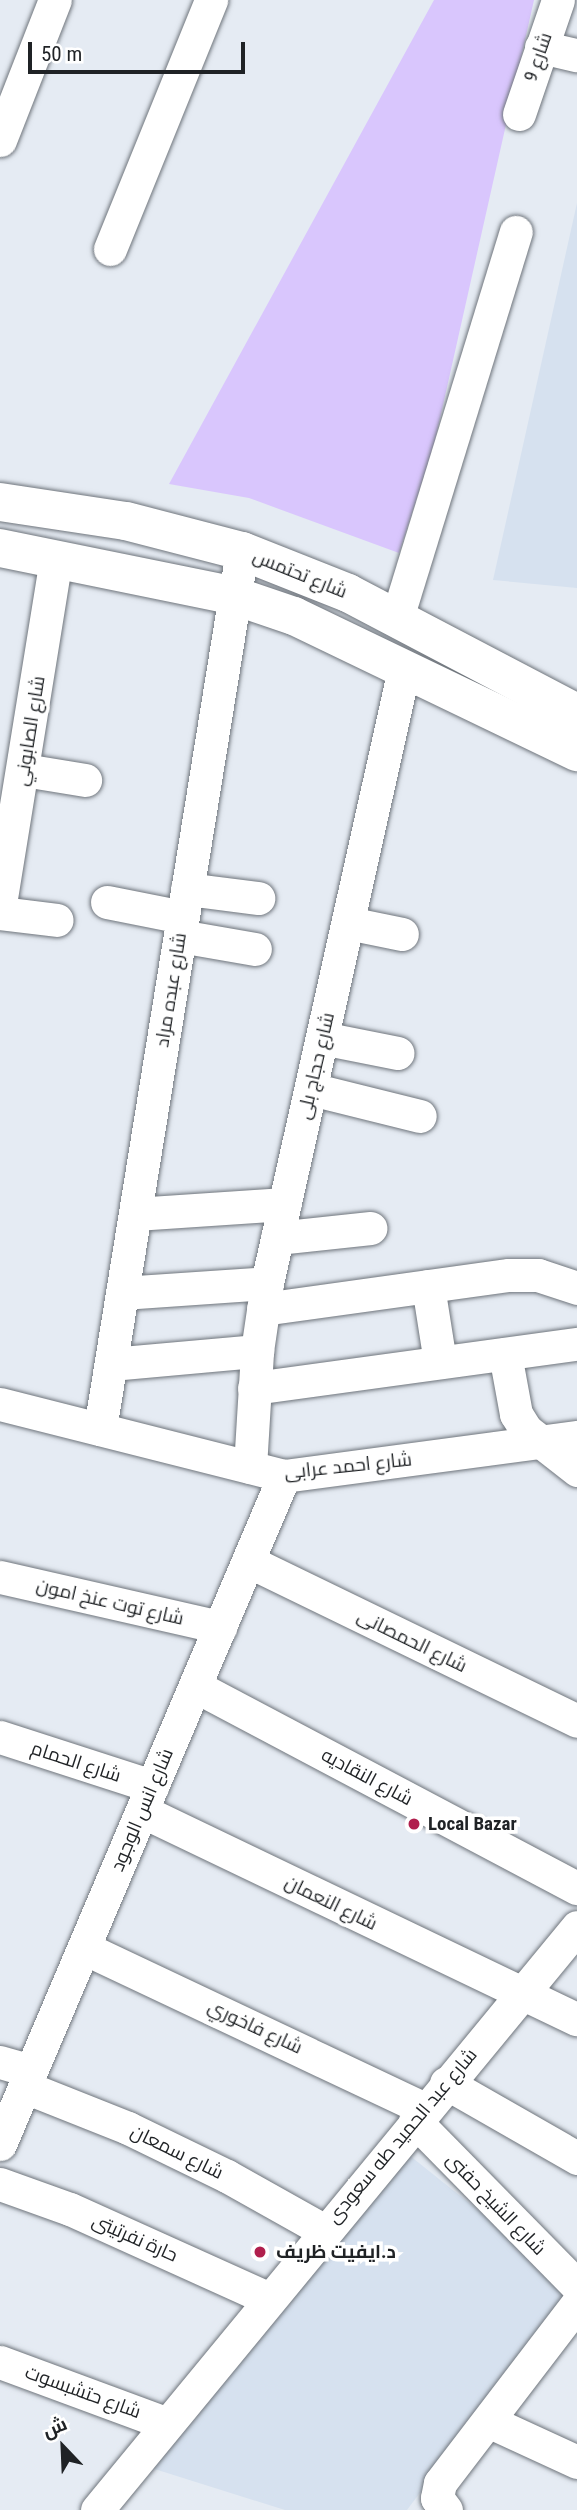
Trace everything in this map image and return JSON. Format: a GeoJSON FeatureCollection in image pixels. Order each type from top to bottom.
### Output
{"type":"FeatureCollection","features":[{"type":"Feature","properties":{"kind":"main road","name":"شارع تحتمس"},"geometry":{"type":"LineString","coordinates":[[0,502],[126,522],[242,551],[397,618],[577,713]]}},
{"type":"Feature","properties":{"kind":"main road"},"geometry":{"type":"LineString","coordinates":[[0,548],[235,596],[294,616],[577,752]]}},
{"type":"Feature","properties":{"kind":"street"},"geometry":{"type":"LineString","coordinates":[[0,140],[55,0]]}},
{"type":"Feature","properties":{"kind":"street"},"geometry":{"type":"LineString","coordinates":[[110,249],[211,0]]}},
{"type":"Feature","properties":{"kind":"street","name":"شارع 9"},"geometry":{"type":"LineString","coordinates":[[519,114],[558,0]]}},
{"type":"Feature","properties":{"kind":"street"},"geometry":{"type":"LineString","coordinates":[[541,47],[577,55]]}},
{"type":"Feature","properties":{"kind":"street"},"geometry":{"type":"LineString","coordinates":[[397,618],[516,232]]}},
{"type":"Feature","properties":{"kind":"street","name":"شارع عبده مراد"},"geometry":{"type":"LineString","coordinates":[[100,1429],[242,551]]}},
{"type":"Feature","properties":{"kind":"street","name":"شارع الصابوني"},"geometry":{"type":"LineString","coordinates":[[0,904],[24,770],[56,558]]}},
{"type":"Feature","properties":{"kind":"street","name":"شارع حجاج بلى"},"geometry":{"type":"LineString","coordinates":[[250,1467],[257,1351],[265,1296],[404,669]]}},
{"type":"Feature","properties":{"kind":"street"},"geometry":{"type":"LineString","coordinates":[[24,770],[85,780]]}},
{"type":"Feature","properties":{"kind":"street"},"geometry":{"type":"LineString","coordinates":[[183,914],[257,898]]}},
{"type":"Feature","properties":{"kind":"street"},"geometry":{"type":"LineString","coordinates":[[107,902],[183,914],[255,949]]}},
{"type":"Feature","properties":{"kind":"street"},"geometry":{"type":"LineString","coordinates":[[0,913],[57,920]]}},
{"type":"Feature","properties":{"kind":"street"},"geometry":{"type":"LineString","coordinates":[[348,923],[402,934]]}},
{"type":"Feature","properties":{"kind":"street"},"geometry":{"type":"LineString","coordinates":[[322,1038],[398,1053]]}},
{"type":"Feature","properties":{"kind":"street"},"geometry":{"type":"LineString","coordinates":[[311,1089],[421,1116]]}},
{"type":"Feature","properties":{"kind":"street"},"geometry":{"type":"LineString","coordinates":[[135,1214],[285,1204]]}},
{"type":"Feature","properties":{"kind":"street"},"geometry":{"type":"LineString","coordinates":[[277,1238],[370,1228]]}},
{"type":"Feature","properties":{"kind":"street"},"geometry":{"type":"LineString","coordinates":[[122,1293],[265,1296],[428,1286],[538,1275],[577,1288]]}},
{"type":"Feature","properties":{"kind":"street"},"geometry":{"type":"LineString","coordinates":[[428,1286],[440,1363]]}},
{"type":"Feature","properties":{"kind":"street"},"geometry":{"type":"LineString","coordinates":[[254,1388],[577,1344]]}},
{"type":"Feature","properties":{"kind":"street"},"geometry":{"type":"LineString","coordinates":[[111,1364],[257,1351]]}},
{"type":"Feature","properties":{"kind":"street"},"geometry":{"type":"LineString","coordinates":[[505,1354],[516,1414],[538,1443],[577,1470]]}},
{"type":"Feature","properties":{"kind":"street","name":"شارع احمد عرابى"},"geometry":{"type":"LineString","coordinates":[[0,1404],[284,1475],[577,1437]]}},
{"type":"Feature","properties":{"kind":"street","name":"شارع انس الوجود"},"geometry":{"type":"LineString","coordinates":[[0,2144],[284,1475]]}},
{"type":"Feature","properties":{"kind":"street","name":"شارع الحمصانى"},"geometry":{"type":"LineString","coordinates":[[248,1561],[577,1721]]}},
{"type":"Feature","properties":{"kind":"street","name":"شارع توت عنخ امون"},"geometry":{"type":"LineString","coordinates":[[0,1577],[220,1627]]}},
{"type":"Feature","properties":{"kind":"street","name":"شارع النقاديه"},"geometry":{"type":"LineString","coordinates":[[195,1686],[577,1888]]}},
{"type":"Feature","properties":{"kind":"street","name":"شارع الحمام"},"geometry":{"type":"LineString","coordinates":[[0,1737],[147,1799]]}},
{"type":"Feature","properties":{"kind":"street","name":"شارع النعمان"},"geometry":{"type":"LineString","coordinates":[[147,1799],[520,1995],[577,2019]]}},
{"type":"Feature","properties":{"kind":"street","name":"شارع عبد الحميد طه سعودى"},"geometry":{"type":"LineString","coordinates":[[97,2510],[267,2298],[577,1927]]}},
{"type":"Feature","properties":{"kind":"street","name":"شارع فاخوري"},"geometry":{"type":"LineString","coordinates":[[84,1948],[420,2115]]}},
{"type":"Feature","properties":{"kind":"street","name":"شارع سمعان"},"geometry":{"type":"LineString","coordinates":[[0,2062],[28,2079],[152,2140],[323,2230]]}},
{"type":"Feature","properties":{"kind":"street"},"geometry":{"type":"LineString","coordinates":[[446,2083],[577,2158]]}},
{"type":"Feature","properties":{"kind":"street","name":"شارع الشيخ حفنى"},"geometry":{"type":"LineString","coordinates":[[420,2115],[577,2286]]}},
{"type":"Feature","properties":{"kind":"street","name":"حارة نفرتيتى"},"geometry":{"type":"LineString","coordinates":[[0,2184],[70,2209],[267,2298]]}},
{"type":"Feature","properties":{"kind":"street"},"geometry":{"type":"LineString","coordinates":[[446,2510],[436,2498],[440,2483],[577,2304]]}},
{"type":"Feature","properties":{"kind":"street","name":"شارع حتشبسوت"},"geometry":{"type":"LineString","coordinates":[[0,2362],[165,2423]]}},
{"type":"Feature","properties":{"kind":"street"},"geometry":{"type":"LineString","coordinates":[[488,2421],[577,2462]]}},
{"type":"Feature","properties":{"kind":"shaded area"},"geometry":{"type":"Polygon","coordinates":[[[434,0],[534,0],[434,445],[399,553],[249,498],[169,484],[434,0]]]}},
{"type":"Feature","properties":{"kind":"shaded area"},"geometry":{"type":"Polygon","coordinates":[[[577,203],[577,588],[493,580],[577,203]]]}},
{"type":"Feature","properties":{"kind":"shaded area"},"geometry":{"type":"Polygon","coordinates":[[[409,2155],[574,2287],[407,2510],[285,2510],[145,2466],[409,2155]]]}},
{"type":"Feature","properties":{"kind":"place","name":"Local Bazar"},"geometry":{"type":"Point","coordinates":[414,1824]}},
{"type":"Feature","properties":{"kind":"place","name":"د.ايفيت ظريف"},"geometry":{"type":"Point","coordinates":[260,2252]}}]}
